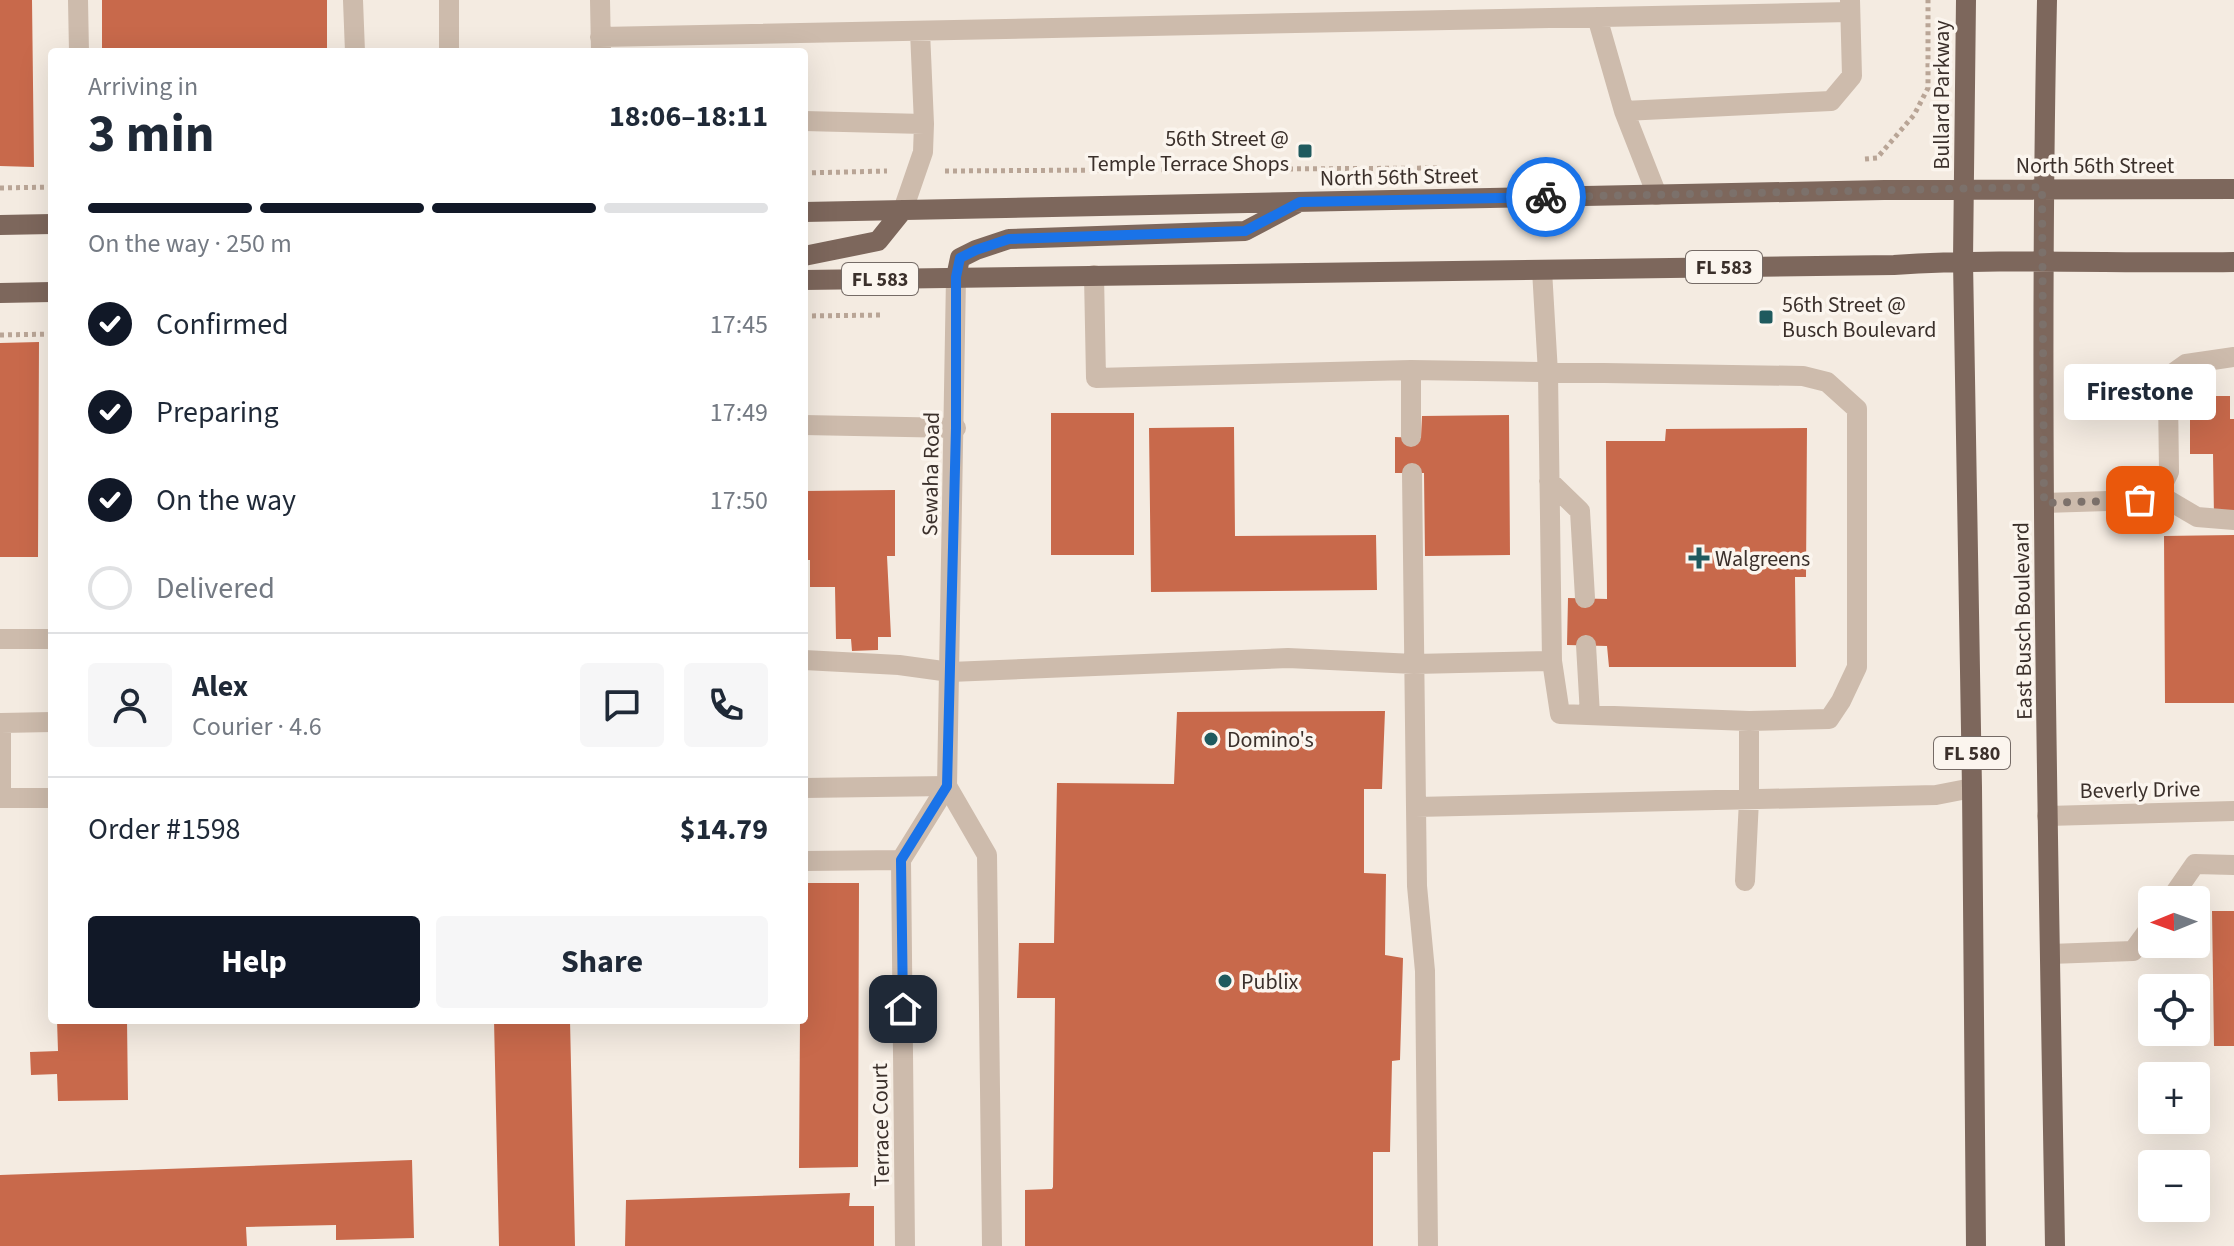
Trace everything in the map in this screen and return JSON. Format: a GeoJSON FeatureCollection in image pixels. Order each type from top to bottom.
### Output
{"type":"FeatureCollection","features":[{"type":"Feature","properties":{"kind":"main road","name":"Bullard Parkway"},"geometry":{"type":"LineString","coordinates":[[1965,190],[1966,0]]}},
{"type":"Feature","properties":{"kind":"main road"},"geometry":{"type":"LineString","coordinates":[[2042,187],[2047,0]]}},
{"type":"Feature","properties":{"kind":"main road","name":"North 56th Street"},"geometry":{"type":"LineString","coordinates":[[808,212],[2042,187],[2234,189]]}},
{"type":"Feature","properties":{"kind":"main road","name":"East Busch Boulevard"},"geometry":{"type":"LineString","coordinates":[[2042,187],[2047,816],[2055,1246]]}},
{"type":"Feature","properties":{"kind":"main road","name":"FL 580"},"geometry":{"type":"LineString","coordinates":[[1965,190],[1963,261],[1976,1246]]}},
{"type":"Feature","properties":{"kind":"main road"},"geometry":{"type":"LineString","coordinates":[[956,277],[960,258],[1009,239],[1245,231],[1300,202]]}},
{"type":"Feature","properties":{"kind":"main road"},"geometry":{"type":"LineString","coordinates":[[808,255],[878,241],[903,210]]}},
{"type":"Feature","properties":{"kind":"main road"},"geometry":{"type":"LineString","coordinates":[[0,225],[48,224]]}},
{"type":"Feature","properties":{"kind":"main road","name":"FL 583"},"geometry":{"type":"LineString","coordinates":[[808,280],[1894,265],[1963,261],[2234,262]]}},
{"type":"Feature","properties":{"kind":"main road"},"geometry":{"type":"LineString","coordinates":[[0,293],[48,292]]}},
{"type":"Feature","properties":{"kind":"street"},"geometry":{"type":"LineString","coordinates":[[78,0],[79,48]]}},
{"type":"Feature","properties":{"kind":"street"},"geometry":{"type":"LineString","coordinates":[[353,0],[355,48]]}},
{"type":"Feature","properties":{"kind":"street"},"geometry":{"type":"LineString","coordinates":[[449,0],[449,48]]}},
{"type":"Feature","properties":{"kind":"street"},"geometry":{"type":"LineString","coordinates":[[600,0],[600,45],[1563,9],[1597,17],[1850,6],[1852,76],[1831,101],[1624,111]]}},
{"type":"Feature","properties":{"kind":"street"},"geometry":{"type":"LineString","coordinates":[[1597,17],[1624,111],[1657,195]]}},
{"type":"Feature","properties":{"kind":"street"},"geometry":{"type":"LineString","coordinates":[[903,210],[923,152],[920,31]]}},
{"type":"Feature","properties":{"kind":"street"},"geometry":{"type":"LineString","coordinates":[[808,121],[924,124]]}},
{"type":"Feature","properties":{"kind":"street"},"geometry":{"type":"LineString","coordinates":[[1094,275],[1096,378],[1411,370],[1548,373],[1803,376],[1827,382],[1857,409],[1857,667],[1829,719],[1749,721],[1560,714],[1552,661],[1548,373],[1542,270]]}},
{"type":"Feature","properties":{"kind":"street","name":"Sewaha Road"},"geometry":{"type":"LineString","coordinates":[[950,672],[956,277]]}},
{"type":"Feature","properties":{"kind":"street"},"geometry":{"type":"LineString","coordinates":[[2044,503],[2140,500],[2158,494],[2169,472],[2168,395],[2172,374],[2186,364],[2234,357]]}},
{"type":"Feature","properties":{"kind":"street"},"geometry":{"type":"LineString","coordinates":[[1411,370],[1411,437]]}},
{"type":"Feature","properties":{"kind":"street"},"geometry":{"type":"LineString","coordinates":[[808,425],[956,428]]}},
{"type":"Feature","properties":{"kind":"street"},"geometry":{"type":"LineString","coordinates":[[1412,473],[1417,886],[1425,971],[1428,1246]]}},
{"type":"Feature","properties":{"kind":"street"},"geometry":{"type":"LineString","coordinates":[[1549,481],[1580,511],[1585,598]]}},
{"type":"Feature","properties":{"kind":"street"},"geometry":{"type":"LineString","coordinates":[[2158,494],[2197,517],[2234,520]]}},
{"type":"Feature","properties":{"kind":"street"},"geometry":{"type":"LineString","coordinates":[[0,639],[48,639]]}},
{"type":"Feature","properties":{"kind":"street"},"geometry":{"type":"LineString","coordinates":[[1586,645],[1590,715]]}},
{"type":"Feature","properties":{"kind":"street"},"geometry":{"type":"LineString","coordinates":[[808,660],[899,665],[950,672],[1288,658],[1414,664],[1552,661]]}},
{"type":"Feature","properties":{"kind":"street"},"geometry":{"type":"LineString","coordinates":[[808,861],[901,860],[947,786],[950,672]]}},
{"type":"Feature","properties":{"kind":"street"},"geometry":{"type":"LineString","coordinates":[[1745,881],[1749,721]]}},
{"type":"Feature","properties":{"kind":"street"},"geometry":{"type":"LineString","coordinates":[[48,722],[1,723],[1,798],[48,798]]}},
{"type":"Feature","properties":{"kind":"street"},"geometry":{"type":"LineString","coordinates":[[808,788],[947,786]]}},
{"type":"Feature","properties":{"kind":"street"},"geometry":{"type":"LineString","coordinates":[[947,786],[987,855],[992,1246]]}},
{"type":"Feature","properties":{"kind":"street"},"geometry":{"type":"LineString","coordinates":[[1416,807],[1936,795],[1972,788]]}},
{"type":"Feature","properties":{"kind":"street","name":"Beverly Drive"},"geometry":{"type":"LineString","coordinates":[[2047,816],[2234,811]]}},
{"type":"Feature","properties":{"kind":"street","name":"Terrace Court"},"geometry":{"type":"LineString","coordinates":[[901,860],[905,1246]]}},
{"type":"Feature","properties":{"kind":"street"},"geometry":{"type":"LineString","coordinates":[[2180,886],[2195,864],[2234,865]]}},
{"type":"Feature","properties":{"kind":"street"},"geometry":{"type":"LineString","coordinates":[[2050,954],[2133,951],[2138,944]]}},
{"type":"Feature","properties":{"kind":"path"},"geometry":{"type":"LineString","coordinates":[[1861,159],[1877,158],[1914,115],[1928,88],[1928,0]]}},
{"type":"Feature","properties":{"kind":"path"},"geometry":{"type":"LineString","coordinates":[[808,173],[1440,168]]}},
{"type":"Feature","properties":{"kind":"path"},"geometry":{"type":"LineString","coordinates":[[0,188],[48,187]]}},
{"type":"Feature","properties":{"kind":"path"},"geometry":{"type":"LineString","coordinates":[[808,316],[883,315]]}},
{"type":"Feature","properties":{"kind":"path"},"geometry":{"type":"LineString","coordinates":[[0,335],[48,334]]}},
{"type":"Feature","properties":{"kind":"building"},"geometry":{"type":"Polygon","coordinates":[[[0,0],[32,0],[34,167],[0,166],[0,0]]]}},
{"type":"Feature","properties":{"kind":"building"},"geometry":{"type":"Polygon","coordinates":[[[102,0],[327,0],[327,48],[102,48],[102,0]]]}},
{"type":"Feature","properties":{"kind":"building"},"geometry":{"type":"Polygon","coordinates":[[[39,342],[38,557],[0,557],[0,343],[39,342]]]}},
{"type":"Feature","properties":{"kind":"building"},"geometry":{"type":"Polygon","coordinates":[[[2209,396],[2230,396],[2230,419],[2234,419],[2234,516],[2214,516],[2213,454],[2190,454],[2190,419],[2210,419],[2209,396]]]}},
{"type":"Feature","properties":{"kind":"building"},"geometry":{"type":"Polygon","coordinates":[[[1051,413],[1134,413],[1134,555],[1051,555],[1051,413]]]}},
{"type":"Feature","properties":{"kind":"building"},"geometry":{"type":"Polygon","coordinates":[[[1509,415],[1510,555],[1425,556],[1424,473],[1395,473],[1395,437],[1421,438],[1422,416],[1509,415]]]}},
{"type":"Feature","properties":{"kind":"building"},"geometry":{"type":"Polygon","coordinates":[[[1234,427],[1235,536],[1376,535],[1377,590],[1151,592],[1149,428],[1234,427]]]}},
{"type":"Feature","properties":{"kind":"building"},"geometry":{"type":"Polygon","coordinates":[[[1807,428],[1806,577],[1795,577],[1796,667],[1609,667],[1607,646],[1567,645],[1568,598],[1607,599],[1606,441],[1665,441],[1666,429],[1807,428]]]}},
{"type":"Feature","properties":{"kind":"building"},"geometry":{"type":"Polygon","coordinates":[[[895,490],[895,556],[887,556],[891,637],[878,637],[878,650],[852,651],[851,639],[836,639],[835,587],[810,587],[808,491],[895,490]]]}},
{"type":"Feature","properties":{"kind":"building"},"geometry":{"type":"Polygon","coordinates":[[[2234,535],[2234,703],[2165,703],[2164,536],[2234,535]]]}},
{"type":"Feature","properties":{"kind":"building"},"geometry":{"type":"Polygon","coordinates":[[[1385,711],[1382,789],[1364,789],[1364,873],[1386,874],[1385,955],[1403,958],[1400,1060],[1392,1061],[1390,1152],[1373,1152],[1373,1246],[1025,1246],[1025,1190],[1053,1187],[1055,998],[1017,998],[1019,943],[1054,943],[1057,783],[1174,784],[1177,712],[1385,711]]]}},
{"type":"Feature","properties":{"kind":"building"},"geometry":{"type":"Polygon","coordinates":[[[808,883],[859,883],[858,1167],[799,1168],[800,1024],[808,1024],[808,883]]]}},
{"type":"Feature","properties":{"kind":"building"},"geometry":{"type":"Polygon","coordinates":[[[2212,911],[2234,911],[2234,1046],[2214,1046],[2212,911]]]}},
{"type":"Feature","properties":{"kind":"building"},"geometry":{"type":"Polygon","coordinates":[[[57,1024],[127,1024],[128,1100],[58,1101],[57,1074],[31,1075],[30,1052],[58,1051],[57,1024]]]}},
{"type":"Feature","properties":{"kind":"building"},"geometry":{"type":"Polygon","coordinates":[[[494,1024],[570,1024],[575,1246],[499,1246],[494,1024]]]}},
{"type":"Feature","properties":{"kind":"building"},"geometry":{"type":"Polygon","coordinates":[[[412,1160],[414,1238],[336,1240],[336,1225],[246,1227],[247,1246],[0,1246],[0,1175],[412,1160]]]}},
{"type":"Feature","properties":{"kind":"building"},"geometry":{"type":"Polygon","coordinates":[[[850,1193],[849,1206],[874,1206],[874,1246],[625,1246],[626,1200],[850,1193]]]}},
{"type":"Feature","properties":{"kind":"way so far"},"geometry":{"type":"LineString","coordinates":[[1546,197],[2042,187],[2044,503],[2140,500]]}},
{"type":"Feature","properties":{"kind":"place","name":"56th Street @ Temple Terrace Shops"},"geometry":{"type":"Point","coordinates":[1305,151]}},
{"type":"Feature","properties":{"kind":"place","name":"56th Street @ Busch Boulevard"},"geometry":{"type":"Point","coordinates":[1766,317]}},
{"type":"Feature","properties":{"kind":"place","name":"Firestone"},"geometry":{"type":"Point","coordinates":[2140,500]}},
{"type":"Feature","properties":{"kind":"place","name":"Walgreens"},"geometry":{"type":"Point","coordinates":[1699,558]}},
{"type":"Feature","properties":{"kind":"place","name":"Domino's"},"geometry":{"type":"Point","coordinates":[1211,739]}},
{"type":"Feature","properties":{"kind":"place","name":"Publix"},"geometry":{"type":"Point","coordinates":[1225,981]}},
{"type":"Feature","properties":{"kind":"route"},"geometry":{"type":"LineString","coordinates":[[903,1009],[901,860],[947,786],[956,428],[956,277],[960,258],[1009,239],[1245,231],[1300,202],[1546,197]]}}]}
